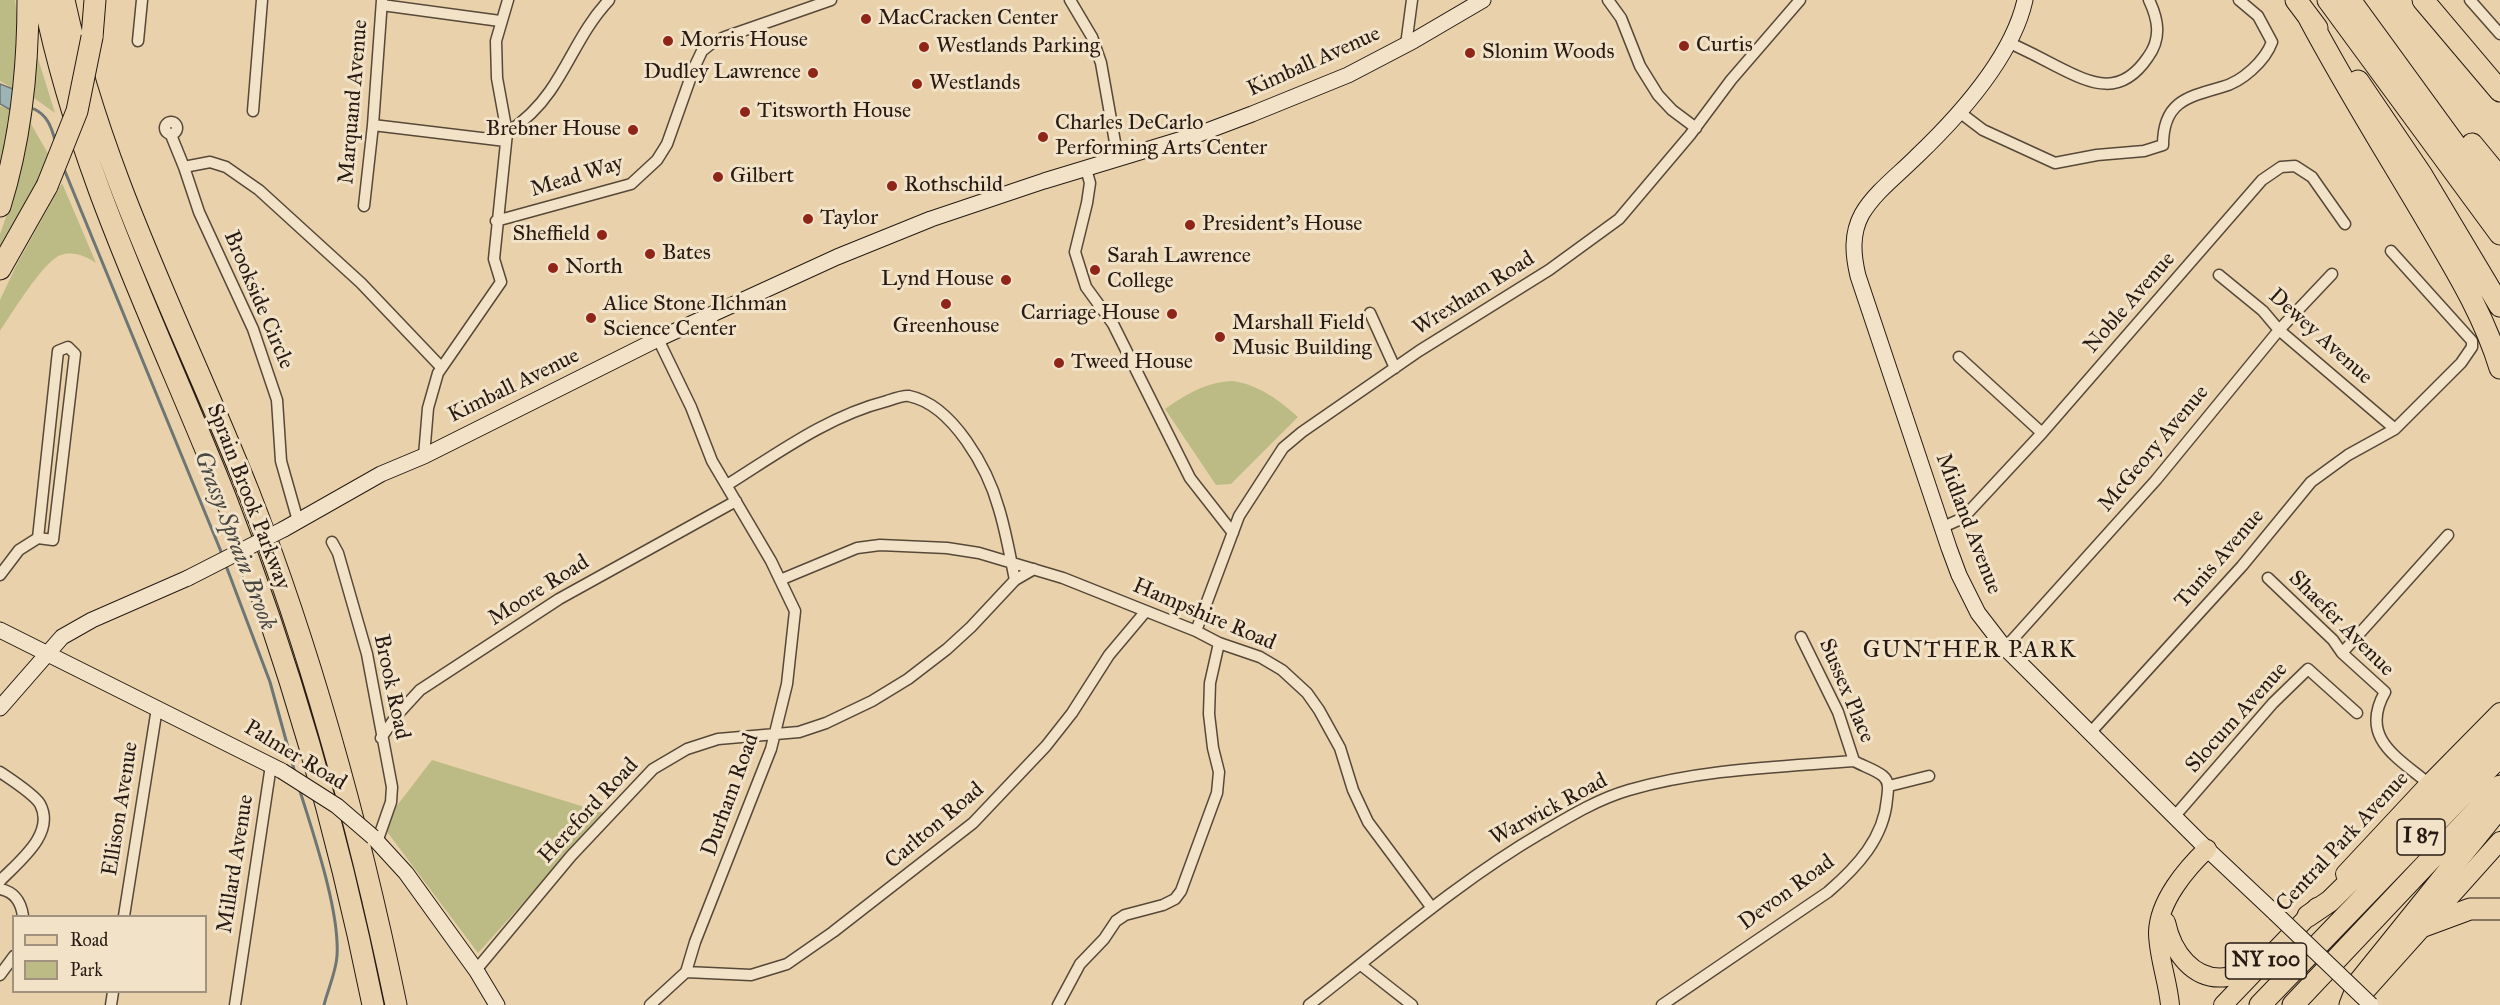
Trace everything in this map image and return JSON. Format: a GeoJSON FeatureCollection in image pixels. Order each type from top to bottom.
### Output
{"type":"FeatureCollection","features":[{"type":"Feature","properties":{"kind":"highway"},"geometry":{"type":"LineString","coordinates":[[0,206],[14,153],[24,93],[28,0]]}},
{"type":"Feature","properties":{"kind":"highway","name":"Sprain Brook Parkway"},"geometry":{"type":"LineString","coordinates":[[44,0],[63,81],[86,155],[230,509],[282,654],[328,811],[373,1005]]}},
{"type":"Feature","properties":{"kind":"highway","name":"Sprain Brook Parkway"},"geometry":{"type":"LineString","coordinates":[[64,0],[81,71],[104,143],[243,478],[298,632],[351,807],[396,1005]]}},
{"type":"Feature","properties":{"kind":"highway"},"geometry":{"type":"LineString","coordinates":[[0,269],[47,186],[77,111],[92,37],[95,0]]}},
{"type":"Feature","properties":{"kind":"highway"},"geometry":{"type":"LineString","coordinates":[[2328,0],[2500,234]]}},
{"type":"Feature","properties":{"kind":"highway"},"geometry":{"type":"LineString","coordinates":[[2351,0],[2500,178]]}},
{"type":"Feature","properties":{"kind":"highway"},"geometry":{"type":"LineString","coordinates":[[2351,0],[2500,206]]}},
{"type":"Feature","properties":{"kind":"highway"},"geometry":{"type":"LineString","coordinates":[[2424,2],[2467,40],[2500,77]]}},
{"type":"Feature","properties":{"kind":"highway"},"geometry":{"type":"LineString","coordinates":[[2424,2],[2500,91]]}},
{"type":"Feature","properties":{"kind":"highway"},"geometry":{"type":"LineString","coordinates":[[2302,8],[2405,149],[2500,306]]}},
{"type":"Feature","properties":{"kind":"highway"},"geometry":{"type":"LineString","coordinates":[[2302,8],[2465,285],[2500,368]]}},
{"type":"Feature","properties":{"kind":"highway"},"geometry":{"type":"LineString","coordinates":[[0,283],[23,229]]}},
{"type":"Feature","properties":{"kind":"highway"},"geometry":{"type":"LineString","coordinates":[[2308,916],[2330,901],[2500,734]]}},
{"type":"Feature","properties":{"kind":"highway","name":"I 87"},"geometry":{"type":"LineString","coordinates":[[2260,1005],[2500,756]]}},
{"type":"Feature","properties":{"kind":"highway","name":"I 87"},"geometry":{"type":"LineString","coordinates":[[2293,1005],[2500,786]]}},
{"type":"Feature","properties":{"kind":"highway"},"geometry":{"type":"LineString","coordinates":[[2351,1005],[2359,982],[2500,807]]}},
{"type":"Feature","properties":{"kind":"highway"},"geometry":{"type":"LineString","coordinates":[[2424,926],[2470,909],[2500,909]]}},
{"type":"Feature","properties":{"kind":"main road","name":"Central Park Avenue"},"geometry":{"type":"LineString","coordinates":[[2223,1005],[2428,784],[2500,712]]}},
{"type":"Feature","properties":{"kind":"main road"},"geometry":{"type":"LineString","coordinates":[[2351,1005],[2500,841]]}},
{"type":"Feature","properties":{"kind":"main road"},"geometry":{"type":"LineString","coordinates":[[2170,1005],[2158,932],[2175,886],[2206,849]]}},
{"type":"Feature","properties":{"kind":"main road"},"geometry":{"type":"LineString","coordinates":[[2164,911],[2168,933],[2175,950],[2185,963],[2199,971],[2225,977],[2268,958]]}},
{"type":"Feature","properties":{"kind":"street"},"geometry":{"type":"LineString","coordinates":[[138,41],[142,0]]}},
{"type":"Feature","properties":{"kind":"street"},"geometry":{"type":"LineString","coordinates":[[253,111],[262,0]]}},
{"type":"Feature","properties":{"kind":"street"},"geometry":{"type":"LineString","coordinates":[[424,456],[428,408],[438,373],[501,282],[494,259],[506,137],[497,78],[496,40],[508,0]]}},
{"type":"Feature","properties":{"kind":"street"},"geometry":{"type":"LineString","coordinates":[[373,125],[506,137],[549,93],[591,19],[609,0]]}},
{"type":"Feature","properties":{"kind":"street","name":"Mead Way"},"geometry":{"type":"LineString","coordinates":[[496,221],[631,184],[657,159],[667,144],[702,51],[725,37],[831,0]]}},
{"type":"Feature","properties":{"kind":"street"},"geometry":{"type":"LineString","coordinates":[[1070,0],[1092,37],[1101,63],[1118,159]]}},
{"type":"Feature","properties":{"kind":"street"},"geometry":{"type":"LineString","coordinates":[[1406,45],[1412,0]]}},
{"type":"Feature","properties":{"kind":"street","name":"Kimball Avenue"},"geometry":{"type":"LineString","coordinates":[[0,708],[62,637],[92,620],[188,578],[284,529],[381,474],[424,456],[658,339],[837,257],[931,219],[1198,134],[1348,75],[1406,45],[1483,0]]}},
{"type":"Feature","properties":{"kind":"street"},"geometry":{"type":"LineString","coordinates":[[1608,0],[1622,18],[1640,66],[1658,95],[1672,110],[1696,128]]}},
{"type":"Feature","properties":{"kind":"street","name":"Wrexham Road"},"geometry":{"type":"LineString","coordinates":[[1196,631],[1239,516],[1283,448],[1302,432],[1395,368],[1549,270],[1594,239],[1618,219],[1696,128],[1731,80],[1800,0]]}},
{"type":"Feature","properties":{"kind":"street","name":"Midland Avenue"},"geometry":{"type":"LineString","coordinates":[[2025,0],[2010,43],[2000,59],[1958,111],[1874,198],[1862,214],[1854,240],[1854,257],[1861,286],[1959,575],[1986,626],[2005,648],[2206,849],[2371,1005]]}},
{"type":"Feature","properties":{"kind":"street"},"geometry":{"type":"LineString","coordinates":[[2010,43],[2078,78],[2098,85],[2116,83],[2131,77],[2151,54],[2158,26],[2149,0]]}},
{"type":"Feature","properties":{"kind":"street"},"geometry":{"type":"LineString","coordinates":[[1958,111],[1983,130],[2055,163],[2097,155],[2144,151],[2163,145],[2166,121],[2182,99],[2224,87],[2239,79],[2269,51],[2272,42],[2258,16],[2239,0]]}},
{"type":"Feature","properties":{"kind":"street"},"geometry":{"type":"LineString","coordinates":[[2470,0],[2500,34]]}},
{"type":"Feature","properties":{"kind":"street"},"geometry":{"type":"LineString","coordinates":[[382,3],[500,21]]}},
{"type":"Feature","properties":{"kind":"street","name":"Marquand Avenue"},"geometry":{"type":"LineString","coordinates":[[364,206],[373,125],[382,3]]}},
{"type":"Feature","properties":{"kind":"street","name":"Brookside Circle"},"geometry":{"type":"LineString","coordinates":[[171,135],[199,212],[253,329],[277,400],[281,460],[298,521]]}},
{"type":"Feature","properties":{"kind":"street"},"geometry":{"type":"LineString","coordinates":[[184,167],[210,162],[226,167],[259,190],[361,282],[441,367]]}},
{"type":"Feature","properties":{"kind":"street","name":"Noble Avenue"},"geometry":{"type":"LineString","coordinates":[[1943,527],[1962,518],[2042,433],[2253,189],[2269,176],[2281,167],[2295,166],[2312,177],[2345,224]]}},
{"type":"Feature","properties":{"kind":"street"},"geometry":{"type":"LineString","coordinates":[[1086,169],[1090,183],[1088,203],[1075,252],[1086,287],[1113,324],[1190,478],[1233,533]]}},
{"type":"Feature","properties":{"kind":"street","name":"Tunis Avenue"},"geometry":{"type":"LineString","coordinates":[[2090,734],[2241,566],[2312,482],[2348,455],[2394,429],[2461,363],[2472,347],[2472,341],[2391,251]]}},
{"type":"Feature","properties":{"kind":"street","name":"McGeory Avenue"},"geometry":{"type":"LineString","coordinates":[[2005,648],[2156,480],[2279,330],[2332,274]]}},
{"type":"Feature","properties":{"kind":"street","name":"Dewey Avenue"},"geometry":{"type":"LineString","coordinates":[[2219,275],[2264,311],[2279,330],[2394,429]]}},
{"type":"Feature","properties":{"kind":"street"},"geometry":{"type":"LineString","coordinates":[[1370,313],[1395,368]]}},
{"type":"Feature","properties":{"kind":"street"},"geometry":{"type":"LineString","coordinates":[[658,339],[691,407],[712,461],[780,580]]}},
{"type":"Feature","properties":{"kind":"street"},"geometry":{"type":"LineString","coordinates":[[0,575],[19,550],[38,538],[53,540],[75,354],[68,347],[58,351],[38,538]]}},
{"type":"Feature","properties":{"kind":"street"},"geometry":{"type":"LineString","coordinates":[[1959,357],[2042,433]]}},
{"type":"Feature","properties":{"kind":"street"},"geometry":{"type":"LineString","coordinates":[[727,485],[829,421],[872,405],[908,396],[939,410],[961,431],[986,474],[999,506],[1015,580]]}},
{"type":"Feature","properties":{"kind":"street"},"geometry":{"type":"LineString","coordinates":[[45,468],[62,471]]}},
{"type":"Feature","properties":{"kind":"street","name":"Moore Road"},"geometry":{"type":"LineString","coordinates":[[381,738],[411,698],[430,684],[559,599],[736,501]]}},
{"type":"Feature","properties":{"kind":"street"},"geometry":{"type":"LineString","coordinates":[[2342,653],[2448,535]]}},
{"type":"Feature","properties":{"kind":"street","name":"Brook Road"},"geometry":{"type":"LineString","coordinates":[[332,542],[338,553],[367,654],[392,787],[391,802],[375,839]]}},
{"type":"Feature","properties":{"kind":"street","name":"Hampshire Road"},"geometry":{"type":"LineString","coordinates":[[780,580],[857,548],[879,545],[947,548],[1011,561],[1063,578],[1196,631],[1220,643],[1260,657],[1282,670],[1307,693],[1320,710],[1341,748],[1353,790],[1368,822],[1432,908]]}},
{"type":"Feature","properties":{"kind":"street","name":"Hereford Road"},"geometry":{"type":"LineString","coordinates":[[476,970],[572,856],[653,769],[687,749],[718,739],[799,732],[826,723],[872,701],[947,649],[1015,580],[1034,569]]}},
{"type":"Feature","properties":{"kind":"street","name":"Shaefer Avenue"},"geometry":{"type":"LineString","coordinates":[[2268,578],[2333,640],[2342,653],[2385,692],[2375,717],[2380,739],[2428,784]]}},
{"type":"Feature","properties":{"kind":"street","name":"Durham Road"},"geometry":{"type":"LineString","coordinates":[[650,1005],[686,972],[695,942],[712,904],[775,735],[788,684],[795,611],[780,580]]}},
{"type":"Feature","properties":{"kind":"street","name":"Carlton Road"},"geometry":{"type":"LineString","coordinates":[[686,972],[750,975],[787,964],[833,933],[973,824],[1046,746],[1072,713],[1109,655],[1146,611]]}},
{"type":"Feature","properties":{"kind":"street","name":"Palmer Road"},"geometry":{"type":"LineString","coordinates":[[0,630],[277,768],[337,806],[375,839],[406,873],[476,970],[497,1005]]}},
{"type":"Feature","properties":{"kind":"street","name":"Sussex Place"},"geometry":{"type":"LineString","coordinates":[[1801,637],[1838,712],[1854,761]]}},
{"type":"Feature","properties":{"kind":"street"},"geometry":{"type":"LineString","coordinates":[[1058,1005],[1080,964],[1104,939],[1116,921],[1125,915],[1163,905],[1175,899],[1181,891],[1217,793],[1219,772],[1213,748],[1209,714],[1210,683],[1220,643]]}},
{"type":"Feature","properties":{"kind":"street","name":"Slocum Avenue"},"geometry":{"type":"LineString","coordinates":[[2175,817],[2273,703],[2308,669],[2357,713]]}},
{"type":"Feature","properties":{"kind":"street","name":"Ellison Avenue"},"geometry":{"type":"LineString","coordinates":[[124,915],[157,708]]}},
{"type":"Feature","properties":{"kind":"street"},"geometry":{"type":"LineString","coordinates":[[1854,761],[1884,777],[1888,786],[1929,776]]}},
{"type":"Feature","properties":{"kind":"street","name":"Warwick Road"},"geometry":{"type":"LineString","coordinates":[[1309,1005],[1432,908],[1504,855],[1600,801],[1629,790],[1712,773],[1854,761]]}},
{"type":"Feature","properties":{"kind":"street","name":"Millard Avenue"},"geometry":{"type":"LineString","coordinates":[[234,1005],[277,768]]}},
{"type":"Feature","properties":{"kind":"street"},"geometry":{"type":"LineString","coordinates":[[0,772],[39,802],[45,820],[40,834],[31,847],[0,881]]}},
{"type":"Feature","properties":{"kind":"street","name":"Devon Road"},"geometry":{"type":"LineString","coordinates":[[1662,1005],[1828,892],[1846,876],[1877,836],[1886,812],[1888,786]]}},
{"type":"Feature","properties":{"kind":"street"},"geometry":{"type":"LineString","coordinates":[[0,889],[15,896],[21,905],[23,915]]}},
{"type":"Feature","properties":{"kind":"street"},"geometry":{"type":"LineString","coordinates":[[0,975],[12,959]]}},
{"type":"Feature","properties":{"kind":"street"},"geometry":{"type":"LineString","coordinates":[[691,959],[704,974]]}},
{"type":"Feature","properties":{"kind":"street"},"geometry":{"type":"LineString","coordinates":[[1361,965],[1412,1005]]}},
{"type":"Feature","properties":{"kind":"green space"},"geometry":{"type":"Polygon","coordinates":[[[0,0],[15,0],[19,30],[18,78],[0,177],[0,106],[11,110],[14,89],[0,81],[0,0]]]}},
{"type":"Feature","properties":{"kind":"green space"},"geometry":{"type":"Polygon","coordinates":[[[36,52],[55,113],[34,98],[31,124],[50,157],[0,257],[0,234],[10,206],[36,52]]]}},
{"type":"Feature","properties":{"kind":"green space"},"geometry":{"type":"Polygon","coordinates":[[[62,183],[96,263],[75,254],[61,255],[54,259],[37,277],[0,331],[0,300],[62,183]]]}},
{"type":"Feature","properties":{"kind":"green space"},"geometry":{"type":"Polygon","coordinates":[[[1233,381],[1268,394],[1298,417],[1231,484],[1216,485],[1165,409],[1206,386],[1233,381]]]}},
{"type":"Feature","properties":{"kind":"green space"},"geometry":{"type":"Polygon","coordinates":[[[432,760],[604,813],[478,953],[382,825],[432,760]]]}},
{"type":"Feature","properties":{"kind":"water"},"geometry":{"type":"Polygon","coordinates":[[[0,84],[13,89],[11,110],[0,104],[0,84]]]}},
{"type":"Feature","properties":{"kind":"waterway","name":"Grassy Sprain Brook"},"geometry":{"type":"LineString","coordinates":[[34,109],[48,122],[55,140]]}},
{"type":"Feature","properties":{"kind":"waterway","name":"Grassy Sprain Brook"},"geometry":{"type":"LineString","coordinates":[[64,169],[222,554]]}},
{"type":"Feature","properties":{"kind":"waterway","name":"Grassy Sprain Brook"},"geometry":{"type":"LineString","coordinates":[[225,563],[270,682],[295,773]]}},
{"type":"Feature","properties":{"kind":"waterway","name":"Grassy Sprain Brook"},"geometry":{"type":"LineString","coordinates":[[299,788],[330,895],[337,938],[334,974],[324,1005]]}},
{"type":"Feature","properties":{"kind":"place","name":"MacCracken Center"},"geometry":{"type":"Point","coordinates":[866,19]}},
{"type":"Feature","properties":{"kind":"place","name":"Morris House"},"geometry":{"type":"Point","coordinates":[668,41]}},
{"type":"Feature","properties":{"kind":"place","name":"Curtis"},"geometry":{"type":"Point","coordinates":[1684,46]}},
{"type":"Feature","properties":{"kind":"place","name":"Westlands Parking"},"geometry":{"type":"Point","coordinates":[924,47]}},
{"type":"Feature","properties":{"kind":"place","name":"Slonim Woods"},"geometry":{"type":"Point","coordinates":[1470,53]}},
{"type":"Feature","properties":{"kind":"place","name":"Dudley Lawrence"},"geometry":{"type":"Point","coordinates":[813,73]}},
{"type":"Feature","properties":{"kind":"place","name":"Westlands"},"geometry":{"type":"Point","coordinates":[917,84]}},
{"type":"Feature","properties":{"kind":"place","name":"Titsworth House"},"geometry":{"type":"Point","coordinates":[745,112]}},
{"type":"Feature","properties":{"kind":"place","name":"Brebner House"},"geometry":{"type":"Point","coordinates":[633,130]}},
{"type":"Feature","properties":{"kind":"place","name":"Charles DeCarlo Performing Arts Center"},"geometry":{"type":"Point","coordinates":[1043,137]}},
{"type":"Feature","properties":{"kind":"place","name":"Gilbert"},"geometry":{"type":"Point","coordinates":[718,177]}},
{"type":"Feature","properties":{"kind":"place","name":"Rothschild"},"geometry":{"type":"Point","coordinates":[892,186]}},
{"type":"Feature","properties":{"kind":"place","name":"Taylor"},"geometry":{"type":"Point","coordinates":[808,219]}},
{"type":"Feature","properties":{"kind":"place","name":"President's House"},"geometry":{"type":"Point","coordinates":[1190,225]}},
{"type":"Feature","properties":{"kind":"place","name":"Sheffield"},"geometry":{"type":"Point","coordinates":[602,235]}},
{"type":"Feature","properties":{"kind":"place","name":"Bates"},"geometry":{"type":"Point","coordinates":[650,254]}},
{"type":"Feature","properties":{"kind":"place","name":"North"},"geometry":{"type":"Point","coordinates":[553,268]}},
{"type":"Feature","properties":{"kind":"place","name":"Sarah Lawrence College"},"geometry":{"type":"Point","coordinates":[1095,270]}},
{"type":"Feature","properties":{"kind":"place","name":"Lynd House"},"geometry":{"type":"Point","coordinates":[1006,280]}},
{"type":"Feature","properties":{"kind":"place","name":"Greenhouse"},"geometry":{"type":"Point","coordinates":[946,304]}},
{"type":"Feature","properties":{"kind":"place","name":"Carriage House"},"geometry":{"type":"Point","coordinates":[1172,314]}},
{"type":"Feature","properties":{"kind":"place","name":"Alice Stone Ilchman Science Center"},"geometry":{"type":"Point","coordinates":[591,318]}},
{"type":"Feature","properties":{"kind":"place","name":"Marshall Field Music Building"},"geometry":{"type":"Point","coordinates":[1220,337]}},
{"type":"Feature","properties":{"kind":"place","name":"Tweed House"},"geometry":{"type":"Point","coordinates":[1059,363]}},
{"type":"Feature","properties":{"kind":"district","name":"GUNTHER PARK"},"geometry":{"type":"Point","coordinates":[1970,651]}}]}
